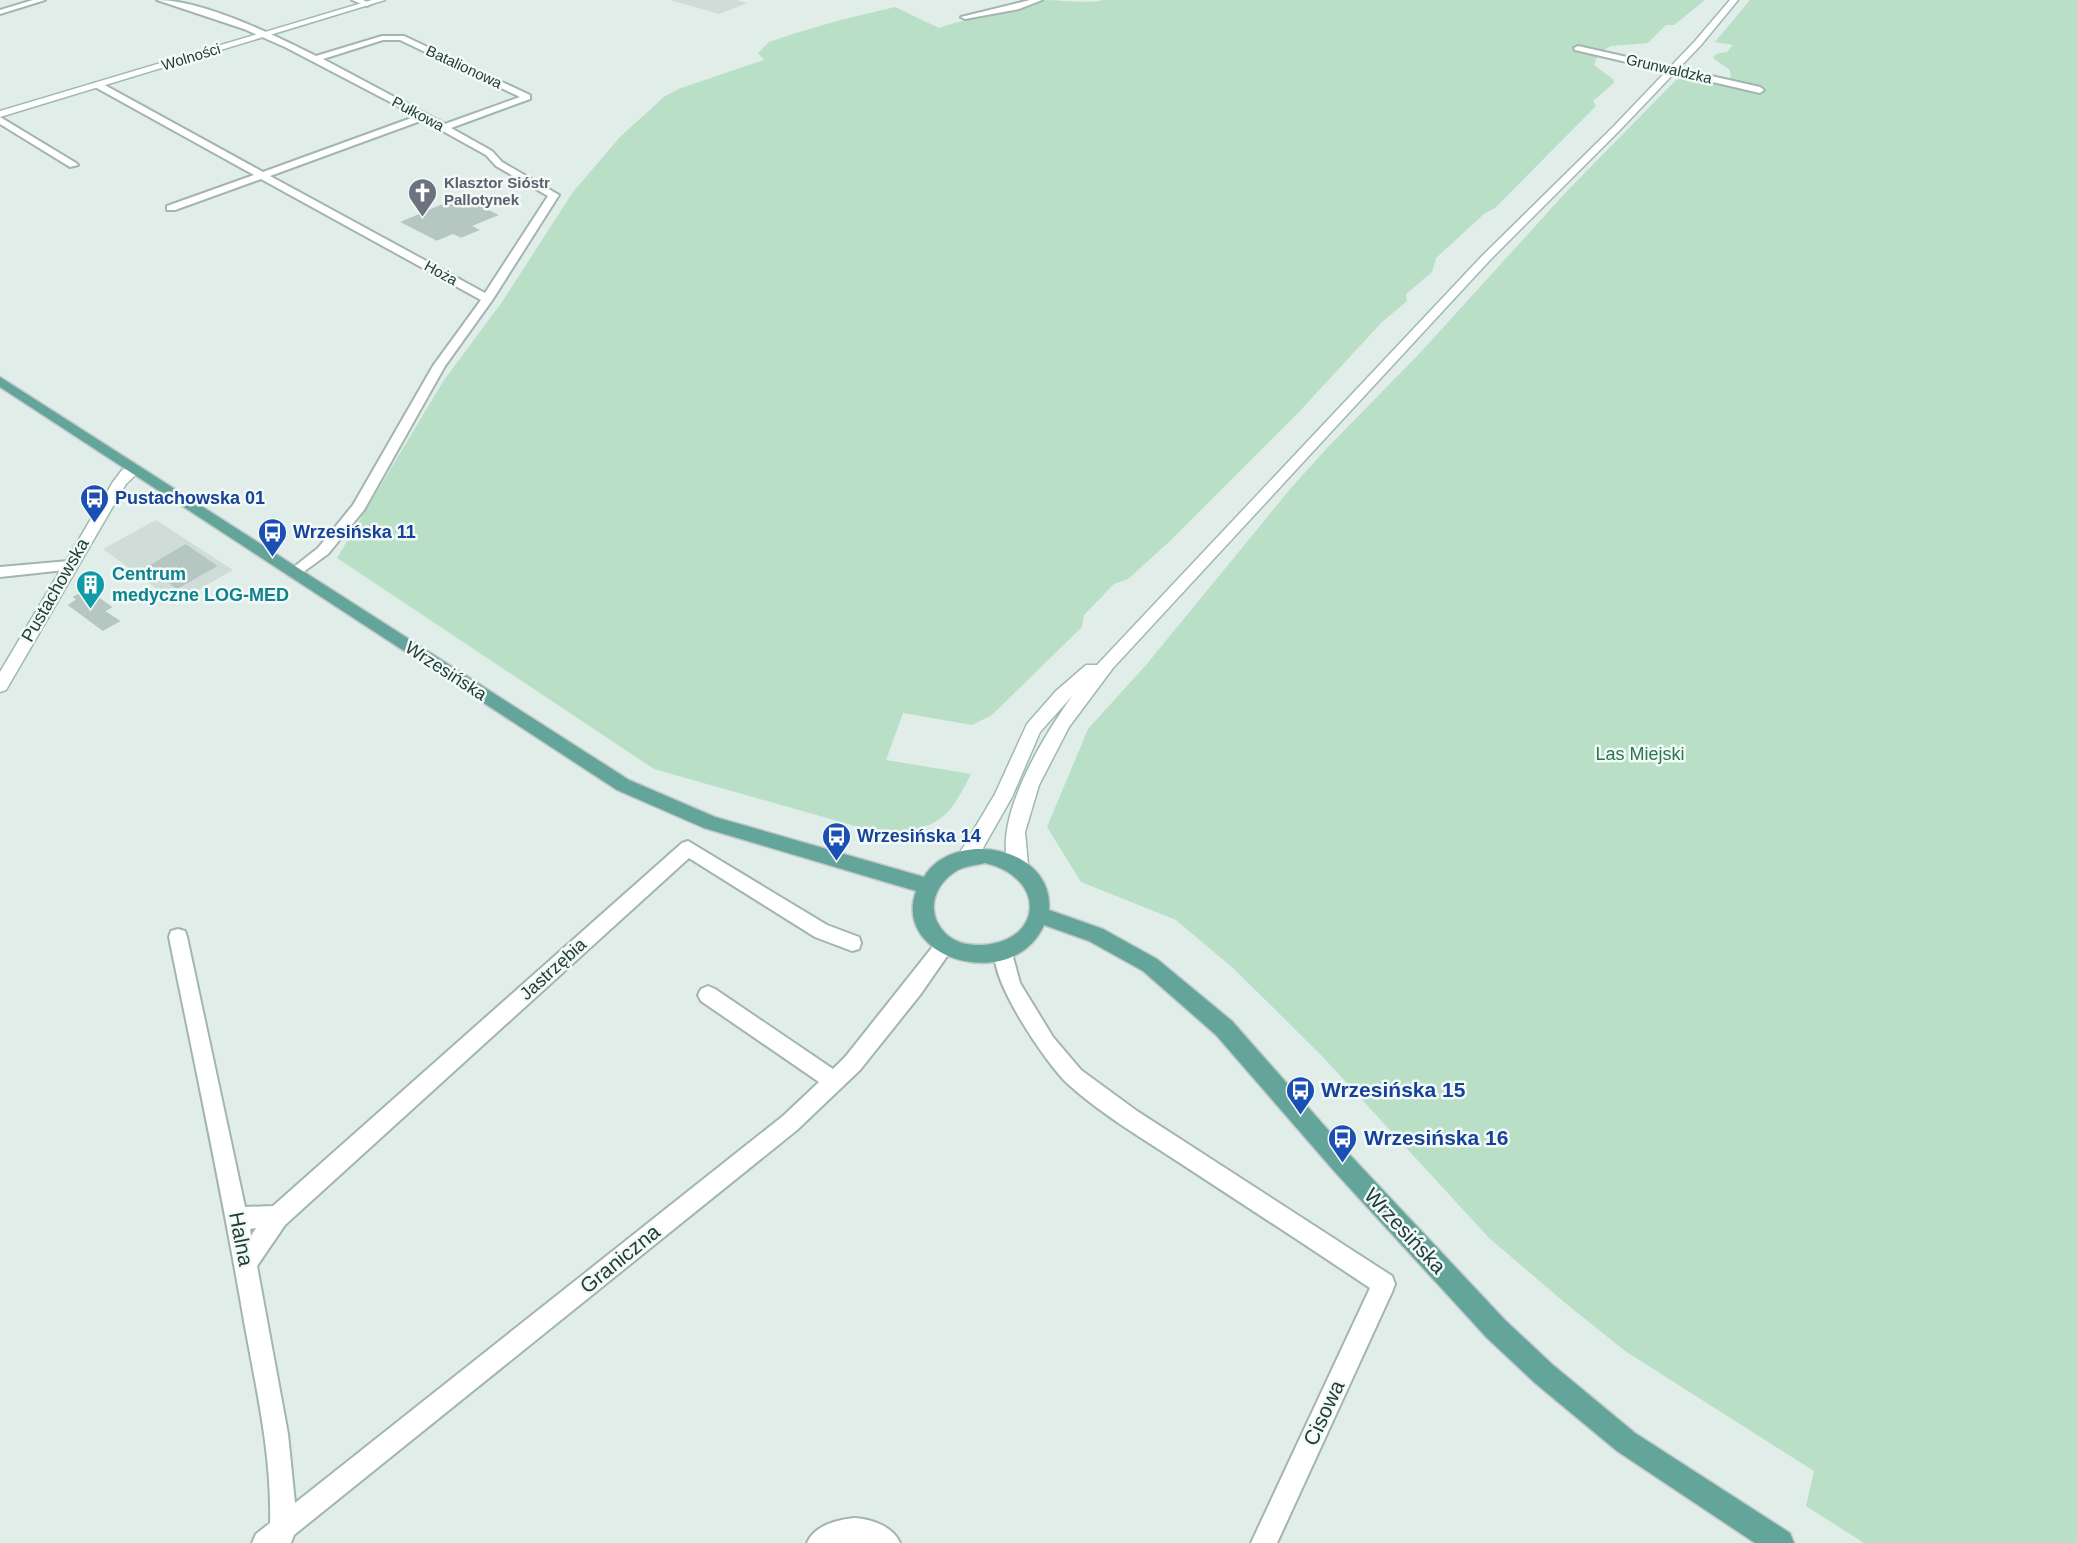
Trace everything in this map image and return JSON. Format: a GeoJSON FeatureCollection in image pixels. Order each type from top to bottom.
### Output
{"type":"FeatureCollection","features":[{"type":"Feature","properties":{"kind":"main road","name":"Wolności"},"geometry":{"type":"LineString","coordinates":[[0,114],[381,0]]}},
{"type":"Feature","properties":{"kind":"main road"},"geometry":{"type":"LineString","coordinates":[[1700,25],[1725,0]]}},
{"type":"Feature","properties":{"kind":"main road"},"geometry":{"type":"LineString","coordinates":[[1018,865],[1016,835],[1026,793],[1047,746],[1073,705],[1131,637],[1486,258],[1617,128],[1734,0]]}},
{"type":"Feature","properties":{"kind":"main road"},"geometry":{"type":"LineString","coordinates":[[1548,194],[1585,146],[1668,58]]}},
{"type":"Feature","properties":{"kind":"main road","name":"Wrzesińska"},"geometry":{"type":"LineString","coordinates":[[0,381],[623,785],[711,823],[927,886]]}},
{"type":"Feature","properties":{"kind":"main road","name":"Pustachowska"},"geometry":{"type":"LineString","coordinates":[[0,686],[120,482],[127,473],[135,469]]}},
{"type":"Feature","properties":{"kind":"main road"},"geometry":{"type":"LineString","coordinates":[[968,856],[1003,797],[1033,729],[1062,695],[1131,637]]}},
{"type":"Feature","properties":{"kind":"main road"},"geometry":{"type":"LineString","coordinates":[[968,856],[994,856],[1018,865],[1032,878],[1040,896],[1039,915],[1032,930],[1019,943],[1003,952],[983,956],[963,954],[945,946],[931,934],[923,919],[922,902],[927,886],[937,873],[951,863],[968,856]]}},
{"type":"Feature","properties":{"kind":"main road","name":"Wrzesińska"},"geometry":{"type":"LineString","coordinates":[[1039,915],[1096,935],[1150,965],[1224,1028],[1342,1164],[1496,1329],[1544,1374],[1626,1442],[1780,1543]]}},
{"type":"Feature","properties":{"kind":"street"},"geometry":{"type":"LineString","coordinates":[[0,12],[41,0]]}},
{"type":"Feature","properties":{"kind":"street","name":"Pułkowa"},"geometry":{"type":"LineString","coordinates":[[161,0],[192,7],[314,59],[489,153],[500,164],[554,195],[487,299]]}},
{"type":"Feature","properties":{"kind":"street"},"geometry":{"type":"LineString","coordinates":[[356,0],[367,4]]}},
{"type":"Feature","properties":{"kind":"street"},"geometry":{"type":"LineString","coordinates":[[965,17],[1016,7],[1038,0]]}},
{"type":"Feature","properties":{"kind":"street","name":"Batalionowa"},"geometry":{"type":"LineString","coordinates":[[314,59],[382,38],[401,38],[527,97],[443,128]]}},
{"type":"Feature","properties":{"kind":"street","name":"Grunwaldzka"},"geometry":{"type":"LineString","coordinates":[[1578,48],[1760,90]]}},
{"type":"Feature","properties":{"kind":"street","name":"Hoża"},"geometry":{"type":"LineString","coordinates":[[98,85],[487,299]]}},
{"type":"Feature","properties":{"kind":"street"},"geometry":{"type":"LineString","coordinates":[[171,208],[423,117]]}},
{"type":"Feature","properties":{"kind":"street"},"geometry":{"type":"LineString","coordinates":[[0,120],[73,165]]}},
{"type":"Feature","properties":{"kind":"street"},"geometry":{"type":"LineString","coordinates":[[295,573],[323,551],[359,507],[429,381],[487,299]]}},
{"type":"Feature","properties":{"kind":"street"},"geometry":{"type":"LineString","coordinates":[[0,572],[69,566]]}},
{"type":"Feature","properties":{"kind":"street","name":"Jastrzębia"},"geometry":{"type":"LineString","coordinates":[[246,1263],[277,1217],[688,848],[821,931],[852,943]]}},
{"type":"Feature","properties":{"kind":"street","name":"Halna"},"geometry":{"type":"LineString","coordinates":[[178,937],[246,1263],[276,1438],[284,1498],[277,1539]]}},
{"type":"Feature","properties":{"kind":"street","name":"Graniczna"},"geometry":{"type":"LineString","coordinates":[[277,1539],[790,1123],[836,1082],[945,946]]}},
{"type":"Feature","properties":{"kind":"street","name":"Cisowa"},"geometry":{"type":"LineString","coordinates":[[1003,952],[1011,985],[1046,1043],[1074,1077],[1130,1118],[1384,1284],[1264,1543]]}},
{"type":"Feature","properties":{"kind":"street"},"geometry":{"type":"LineString","coordinates":[[708,994],[836,1082]]}},
{"type":"Feature","properties":{"kind":"street"},"geometry":{"type":"LineString","coordinates":[[237,1218],[277,1217]]}},
{"type":"Feature","properties":{"kind":"street"},"geometry":{"type":"LineString","coordinates":[[820,1543],[842,1532],[855,1530],[866,1531],[887,1543]]}},
{"type":"Feature","properties":{"kind":"shaded area"},"geometry":{"type":"Polygon","coordinates":[[[670,0],[737,0],[747,3],[719,14],[670,0]]]}},
{"type":"Feature","properties":{"kind":"shaded area"},"geometry":{"type":"Polygon","coordinates":[[[156,520],[233,570],[176,603],[103,549],[156,520]]]}},
{"type":"Feature","properties":{"kind":"green space","name":"Las Miejski"},"geometry":{"type":"Polygon","coordinates":[[[1044,0],[1083,2],[1103,0],[1705,0],[1674,25],[1666,25],[1648,43],[1611,46],[1599,53],[1754,89],[1756,86],[1731,80],[1730,70],[1713,58],[1716,54],[1727,52],[1733,45],[1715,42],[1750,0],[2077,0],[2077,1543],[1864,1543],[1806,1506],[1814,1471],[1625,1351],[1564,1302],[1489,1238],[1322,1056],[1233,968],[1176,920],[1081,882],[1047,827],[1088,729],[1146,665],[1291,488],[1419,354],[1568,190],[1676,80],[1684,78],[1753,92],[1754,90],[1598,54],[1594,65],[1613,79],[1614,83],[1593,101],[1596,106],[1495,208],[1484,214],[1436,258],[1432,272],[1406,294],[1407,301],[1382,322],[1298,413],[1169,542],[1128,579],[1114,584],[1084,615],[1082,627],[992,715],[972,725],[903,713],[886,760],[971,774],[948,812],[940,819],[919,828],[887,835],[654,769],[337,558],[444,380],[502,302],[573,192],[620,137],[665,96],[681,88],[764,60],[758,53],[769,42],[837,21],[895,7],[939,28],[1044,0]]]}},
{"type":"Feature","properties":{"kind":"building","name":"Klasztor Sióstr Pallotynek"},"geometry":{"type":"Polygon","coordinates":[[[461,197],[497,215],[470,226],[478,230],[461,237],[453,233],[437,240],[402,222],[461,197]]]}},
{"type":"Feature","properties":{"kind":"building"},"geometry":{"type":"Polygon","coordinates":[[[186,545],[216,566],[177,588],[148,567],[186,545]]]}},
{"type":"Feature","properties":{"kind":"building","name":"Centrum medyczne LOG-MED"},"geometry":{"type":"Polygon","coordinates":[[[87,590],[111,607],[104,611],[119,621],[103,630],[69,605],[77,600],[74,597],[87,590]]]}},
{"type":"Feature","properties":{"kind":"place","name":"Klasztor Sióstr Pallotynek"},"geometry":{"type":"Point","coordinates":[423,218]}},
{"type":"Feature","properties":{"kind":"place","name":"Pustachowska 01"},"geometry":{"type":"Point","coordinates":[94,524]}},
{"type":"Feature","properties":{"kind":"place","name":"Wrzesińska 11"},"geometry":{"type":"Point","coordinates":[272,558]}},
{"type":"Feature","properties":{"kind":"place","name":"Centrum medyczne LOG-MED"},"geometry":{"type":"Point","coordinates":[91,610]}},
{"type":"Feature","properties":{"kind":"place","name":"Wrzesińska 14"},"geometry":{"type":"Point","coordinates":[836,862]}},
{"type":"Feature","properties":{"kind":"place","name":"Wrzesińska 15"},"geometry":{"type":"Point","coordinates":[1300,1116]}},
{"type":"Feature","properties":{"kind":"place","name":"Wrzesińska 16"},"geometry":{"type":"Point","coordinates":[1343,1164]}}]}
